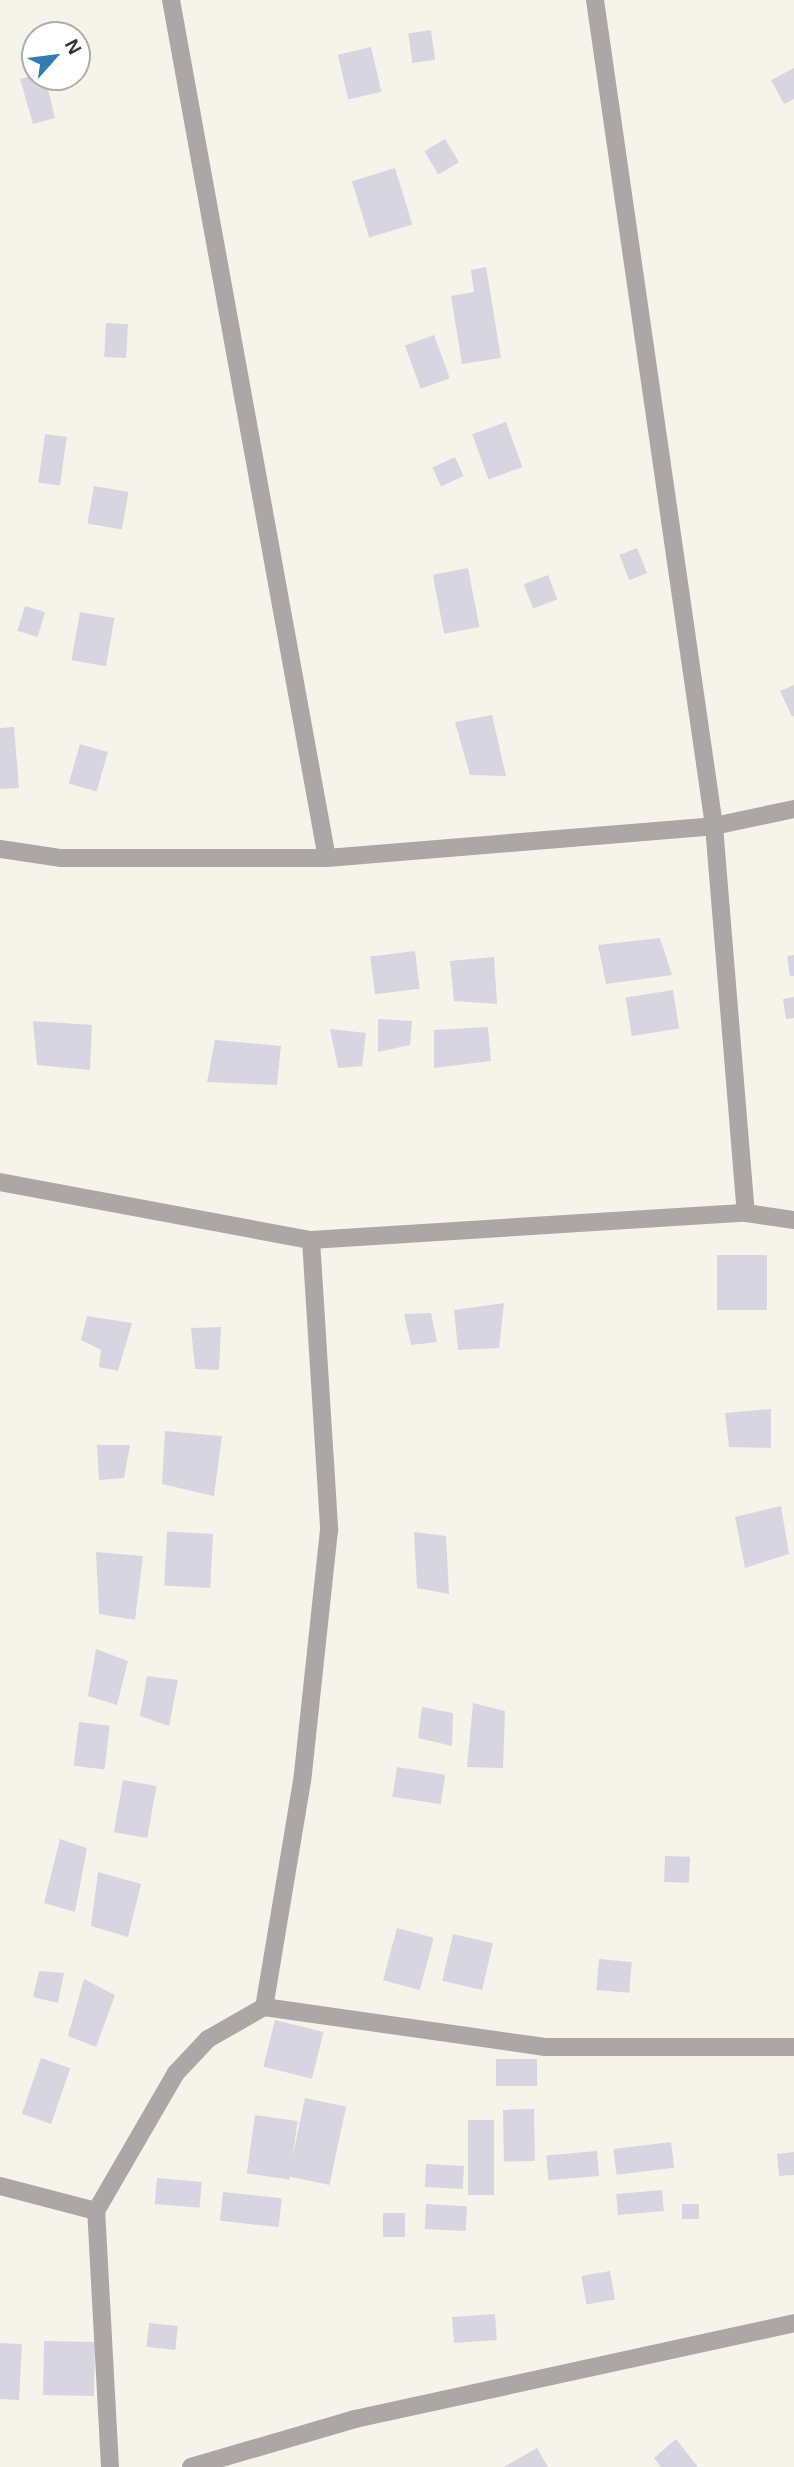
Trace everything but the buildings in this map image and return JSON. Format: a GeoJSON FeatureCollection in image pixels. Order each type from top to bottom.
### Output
{"type":"FeatureCollection","features":[{"type":"Feature","properties":{"kind":"street"},"geometry":{"type":"LineString","coordinates":[[171,0],[327,858]]}},
{"type":"Feature","properties":{"kind":"street"},"geometry":{"type":"LineString","coordinates":[[595,0],[714,826],[746,1213]]}},
{"type":"Feature","properties":{"kind":"street"},"geometry":{"type":"LineString","coordinates":[[0,849],[61,858],[327,858],[714,826],[794,809]]}},
{"type":"Feature","properties":{"kind":"street"},"geometry":{"type":"LineString","coordinates":[[0,1182],[311,1240],[746,1213],[794,1220]]}},
{"type":"Feature","properties":{"kind":"street"},"geometry":{"type":"LineString","coordinates":[[264,2007],[302,1781],[329,1530],[311,1240]]}},
{"type":"Feature","properties":{"kind":"street"},"geometry":{"type":"LineString","coordinates":[[110,2467],[96,2211],[176,2073],[208,2039],[264,2007],[545,2047],[794,2048]]}},
{"type":"Feature","properties":{"kind":"street"},"geometry":{"type":"LineString","coordinates":[[0,2186],[96,2211]]}},
{"type":"Feature","properties":{"kind":"street"},"geometry":{"type":"LineString","coordinates":[[191,2467],[355,2419],[794,2323]]}}]}
